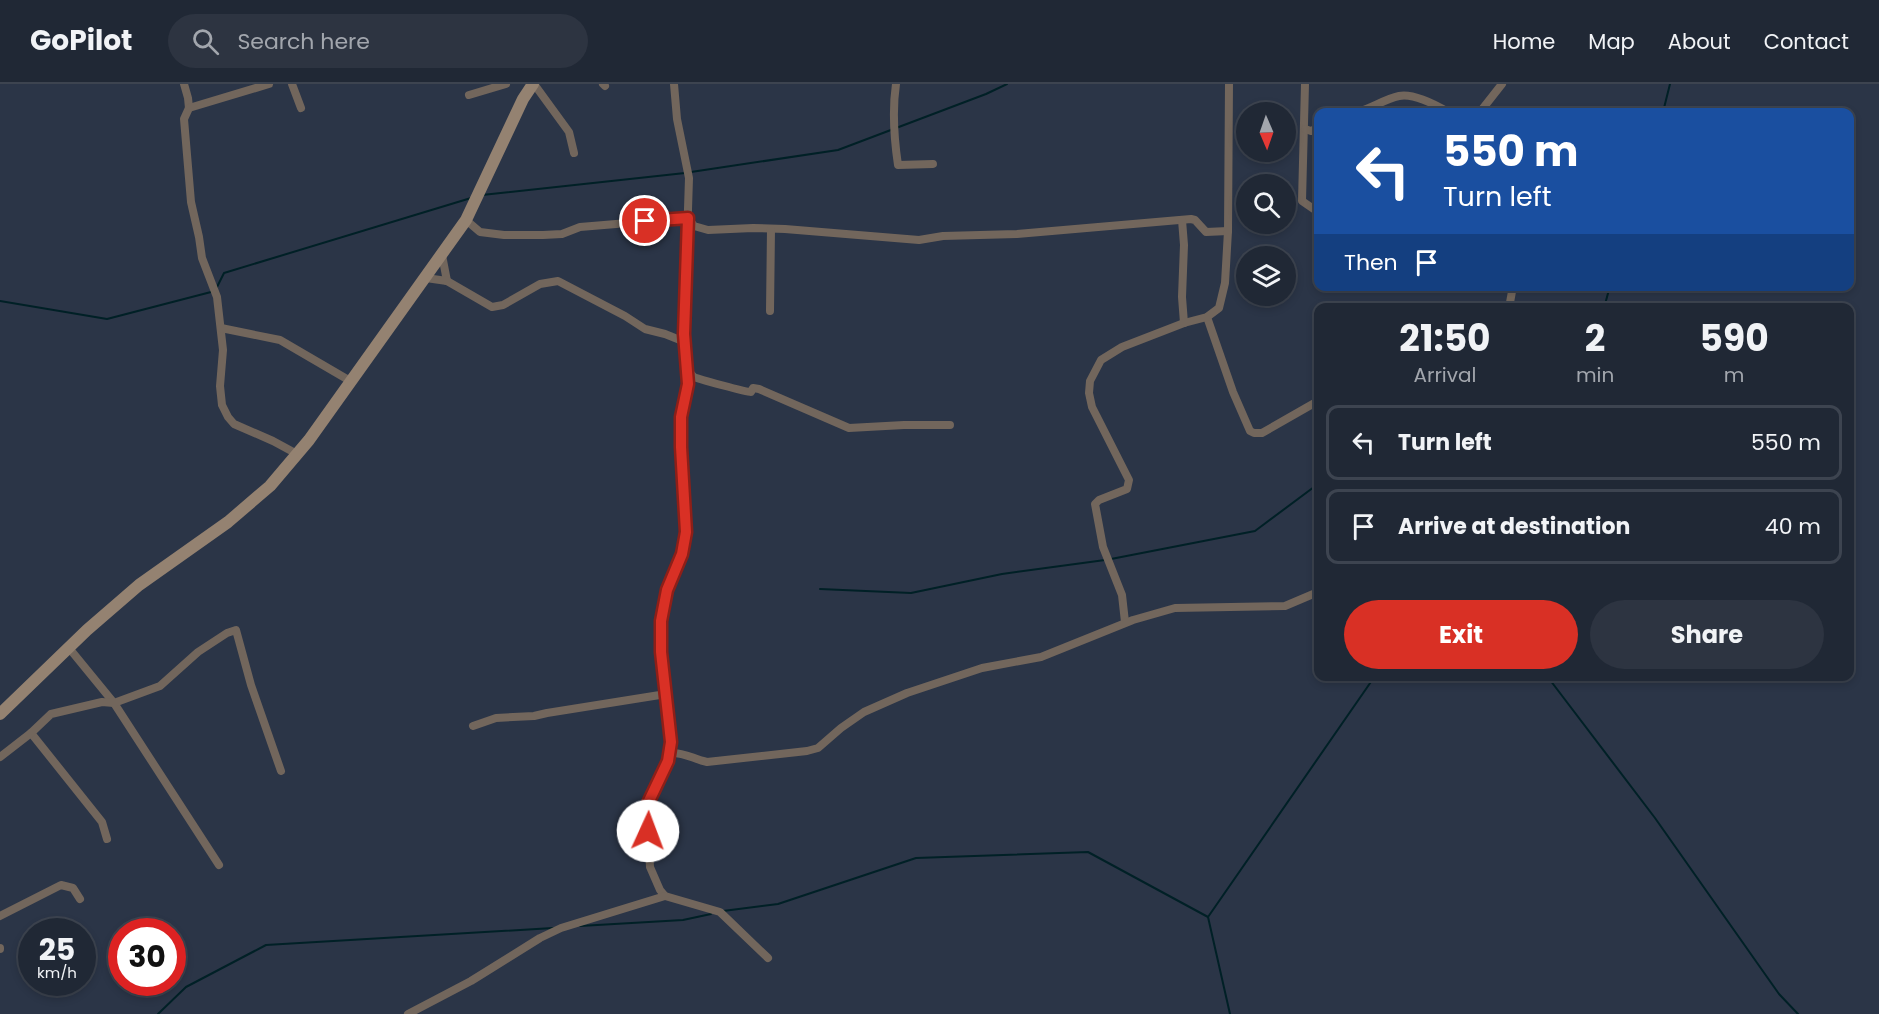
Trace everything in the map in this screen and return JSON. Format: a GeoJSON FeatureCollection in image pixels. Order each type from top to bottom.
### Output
{"type":"FeatureCollection","features":[{"type":"Feature","properties":{"kind":"main road"},"geometry":{"type":"LineString","coordinates":[[0,714],[139,585],[228,522],[270,486],[352,382],[466,220],[533,84]]}},
{"type":"Feature","properties":{"kind":"street"},"geometry":{"type":"LineString","coordinates":[[184,84],[189,108],[184,119],[191,202],[200,252],[217,297],[224,361],[220,394],[225,413],[234,424],[297,454]]}},
{"type":"Feature","properties":{"kind":"street"},"geometry":{"type":"LineString","coordinates":[[189,108],[269,84]]}},
{"type":"Feature","properties":{"kind":"street"},"geometry":{"type":"LineString","coordinates":[[292,84],[301,108]]}},
{"type":"Feature","properties":{"kind":"street"},"geometry":{"type":"LineString","coordinates":[[469,95],[506,84]]}},
{"type":"Feature","properties":{"kind":"street"},"geometry":{"type":"LineString","coordinates":[[533,84],[569,132],[574,153]]}},
{"type":"Feature","properties":{"kind":"street"},"geometry":{"type":"LineString","coordinates":[[665,896],[657,885],[650,867],[647,814],[649,801],[670,753],[660,629],[667,590],[682,554],[686,532],[681,417],[688,384],[685,342],[685,261],[689,178],[677,119],[676,84]]}},
{"type":"Feature","properties":{"kind":"street"},"geometry":{"type":"LineString","coordinates":[[896,84],[894,139],[898,165],[933,164]]}},
{"type":"Feature","properties":{"kind":"street"},"geometry":{"type":"LineString","coordinates":[[1125,622],[1122,595],[1103,547],[1095,504],[1099,500],[1127,489],[1129,480],[1092,408],[1089,393],[1090,381],[1101,360],[1111,353],[1184,323],[1207,317],[1219,308],[1223,296],[1228,231],[1229,84]]}},
{"type":"Feature","properties":{"kind":"street"},"geometry":{"type":"LineString","coordinates":[[1305,84],[1302,201],[1314,209]]}},
{"type":"Feature","properties":{"kind":"street"},"geometry":{"type":"LineString","coordinates":[[1483,108],[1502,84]]}},
{"type":"Feature","properties":{"kind":"street"},"geometry":{"type":"LineString","coordinates":[[1369,108],[1398,96],[1405,96],[1441,108]]}},
{"type":"Feature","properties":{"kind":"street"},"geometry":{"type":"LineString","coordinates":[[1305,129],[1314,130]]}},
{"type":"Feature","properties":{"kind":"street"},"geometry":{"type":"LineString","coordinates":[[466,220],[480,232],[504,235],[543,235],[562,234],[580,227],[688,218]]}},
{"type":"Feature","properties":{"kind":"street"},"geometry":{"type":"LineString","coordinates":[[688,218],[694,226],[708,230],[771,229],[918,240],[943,236],[1017,234],[1182,220],[1195,220],[1206,232],[1228,231]]}},
{"type":"Feature","properties":{"kind":"street"},"geometry":{"type":"LineString","coordinates":[[1182,220],[1184,323]]}},
{"type":"Feature","properties":{"kind":"street"},"geometry":{"type":"LineString","coordinates":[[770,311],[771,229]]}},
{"type":"Feature","properties":{"kind":"street"},"geometry":{"type":"LineString","coordinates":[[442,255],[447,281]]}},
{"type":"Feature","properties":{"kind":"street"},"geometry":{"type":"LineString","coordinates":[[426,278],[447,281],[492,307],[503,305],[540,284],[558,281],[645,329],[685,342]]}},
{"type":"Feature","properties":{"kind":"street"},"geometry":{"type":"LineString","coordinates":[[1207,317],[1233,392],[1250,431],[1262,433],[1314,403]]}},
{"type":"Feature","properties":{"kind":"street"},"geometry":{"type":"LineString","coordinates":[[221,328],[280,340],[352,382]]}},
{"type":"Feature","properties":{"kind":"street"},"geometry":{"type":"LineString","coordinates":[[688,369],[696,378],[740,391],[751,392],[753,388],[759,389],[849,428],[904,424],[950,425]]}},
{"type":"Feature","properties":{"kind":"street"},"geometry":{"type":"LineString","coordinates":[[670,753],[684,752],[694,759],[707,762],[750,756],[793,754],[818,748],[851,720],[907,693],[982,668],[1041,657],[1112,630],[1125,622],[1175,608],[1285,606],[1314,594]]}},
{"type":"Feature","properties":{"kind":"street"},"geometry":{"type":"LineString","coordinates":[[0,757],[31,734],[51,714],[102,702],[114,703],[160,686],[198,652],[227,633],[236,630],[250,685],[281,771]]}},
{"type":"Feature","properties":{"kind":"street"},"geometry":{"type":"LineString","coordinates":[[69,648],[114,703],[219,865]]}},
{"type":"Feature","properties":{"kind":"street"},"geometry":{"type":"LineString","coordinates":[[473,726],[496,718],[571,711],[666,694]]}},
{"type":"Feature","properties":{"kind":"street"},"geometry":{"type":"LineString","coordinates":[[31,734],[102,822],[107,839]]}},
{"type":"Feature","properties":{"kind":"street"},"geometry":{"type":"LineString","coordinates":[[0,916],[61,885],[73,888],[80,899]]}},
{"type":"Feature","properties":{"kind":"street"},"geometry":{"type":"LineString","coordinates":[[408,1014],[471,981],[540,938],[561,928],[665,896],[720,912],[768,958]]}},
{"type":"Feature","properties":{"kind":"waterway"},"geometry":{"type":"LineString","coordinates":[[691,172],[838,150],[1007,84]]}},
{"type":"Feature","properties":{"kind":"waterway"},"geometry":{"type":"LineString","coordinates":[[1664,108],[1670,84]]}},
{"type":"Feature","properties":{"kind":"waterway"},"geometry":{"type":"LineString","coordinates":[[482,195],[685,173]]}},
{"type":"Feature","properties":{"kind":"waterway"},"geometry":{"type":"LineString","coordinates":[[217,287],[224,273],[471,198]]}},
{"type":"Feature","properties":{"kind":"waterway"},"geometry":{"type":"LineString","coordinates":[[1605,303],[1609,291]]}},
{"type":"Feature","properties":{"kind":"waterway"},"geometry":{"type":"LineString","coordinates":[[0,301],[107,319],[211,292]]}},
{"type":"Feature","properties":{"kind":"waterway"},"geometry":{"type":"LineString","coordinates":[[1111,559],[1255,531],[1314,487]]}},
{"type":"Feature","properties":{"kind":"waterway"},"geometry":{"type":"LineString","coordinates":[[820,589],[911,593],[1002,574],[1105,560]]}},
{"type":"Feature","properties":{"kind":"waterway"},"geometry":{"type":"LineString","coordinates":[[1230,1014],[1208,917],[1372,681]]}},
{"type":"Feature","properties":{"kind":"waterway"},"geometry":{"type":"LineString","coordinates":[[1551,681],[1655,818],[1779,994],[1798,1014]]}},
{"type":"Feature","properties":{"kind":"waterway"},"geometry":{"type":"LineString","coordinates":[[723,911],[778,904],[916,858],[1088,852],[1208,917]]}},
{"type":"Feature","properties":{"kind":"waterway"},"geometry":{"type":"LineString","coordinates":[[580,926],[683,920],[711,914]]}},
{"type":"Feature","properties":{"kind":"waterway"},"geometry":{"type":"LineString","coordinates":[[158,1014],[186,987],[266,945],[553,928]]}},
{"type":"Feature","properties":{"kind":"route"},"geometry":{"type":"LineString","coordinates":[[645,221],[688,218],[684,334],[688,384],[681,417],[686,532],[682,554],[667,590],[661,621],[661,652],[671,742],[668,761],[649,801],[648,831]]}}]}
